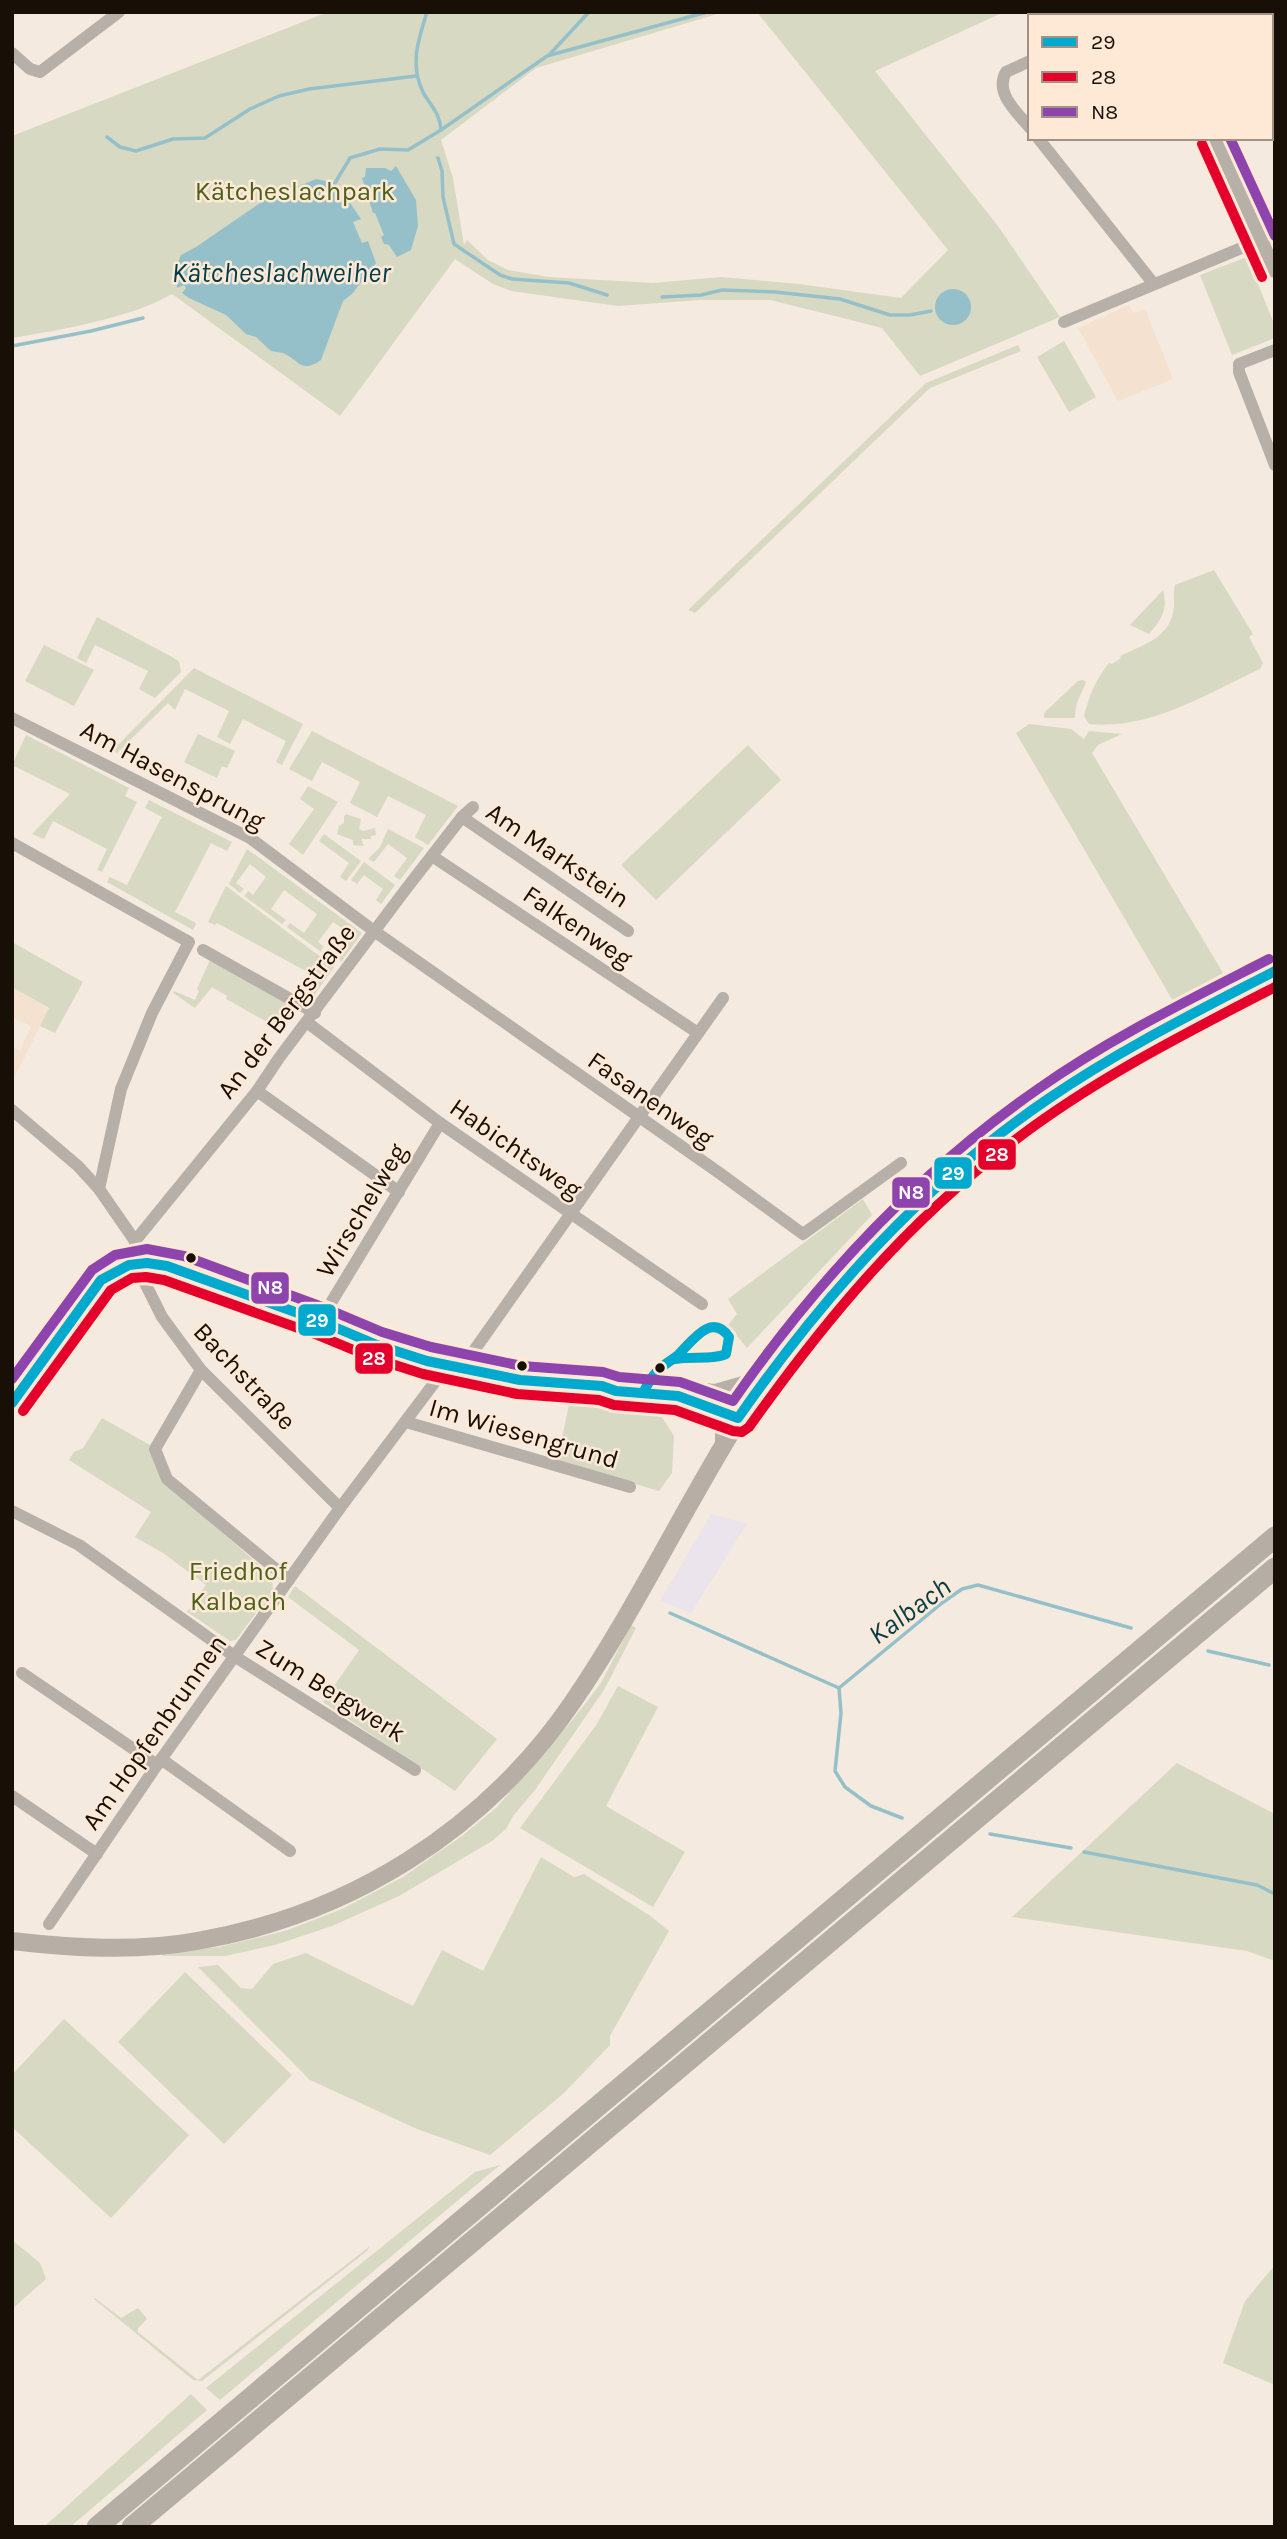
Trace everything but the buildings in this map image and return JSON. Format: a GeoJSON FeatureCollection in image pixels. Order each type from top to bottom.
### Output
{"type":"FeatureCollection","features":[{"type":"Feature","properties":{"kind":"highway"},"geometry":{"type":"LineString","coordinates":[[97,2527],[1275,1536]]}},
{"type":"Feature","properties":{"kind":"highway"},"geometry":{"type":"LineString","coordinates":[[132,2527],[1275,1568]]}},
{"type":"Feature","properties":{"kind":"main road"},"geometry":{"type":"LineString","coordinates":[[12,1941],[44,1945],[120,1947],[195,1942],[270,1924],[359,1890],[441,1840],[480,1808],[517,1772],[572,1703],[616,1632],[738,1418],[822,1304],[889,1231],[965,1161],[1046,1101],[1111,1059],[1275,971]]}},
{"type":"Feature","properties":{"kind":"street"},"geometry":{"type":"LineString","coordinates":[[12,53],[30,69],[40,72],[119,12]]}},
{"type":"Feature","properties":{"kind":"street"},"geometry":{"type":"LineString","coordinates":[[1028,62],[1006,72],[1001,87],[1004,96],[1028,126]]}},
{"type":"Feature","properties":{"kind":"street"},"geometry":{"type":"LineString","coordinates":[[1040,140],[1153,283]]}},
{"type":"Feature","properties":{"kind":"street"},"geometry":{"type":"LineString","coordinates":[[1217,140],[1268,237],[1275,271]]}},
{"type":"Feature","properties":{"kind":"street"},"geometry":{"type":"LineString","coordinates":[[1064,322],[1268,237]]}},
{"type":"Feature","properties":{"kind":"street"},"geometry":{"type":"LineString","coordinates":[[1275,350],[1239,364],[1275,465]]}},
{"type":"Feature","properties":{"kind":"street","name":"Am Hasensprung"},"geometry":{"type":"LineString","coordinates":[[12,718],[250,838],[374,932]]}},
{"type":"Feature","properties":{"kind":"street","name":"An der Bergstraße"},"geometry":{"type":"LineString","coordinates":[[135,1241],[257,1091],[374,932],[462,817],[473,807]]}},
{"type":"Feature","properties":{"kind":"street","name":"Am Markstein"},"geometry":{"type":"LineString","coordinates":[[462,817],[628,931]]}},
{"type":"Feature","properties":{"kind":"street"},"geometry":{"type":"LineString","coordinates":[[12,844],[189,942],[152,1013],[121,1089],[99,1189]]}},
{"type":"Feature","properties":{"kind":"street","name":"Falkenweg"},"geometry":{"type":"LineString","coordinates":[[432,856],[698,1033]]}},
{"type":"Feature","properties":{"kind":"street","name":"Fasanenweg"},"geometry":{"type":"LineString","coordinates":[[374,932],[803,1234],[901,1163]]}},
{"type":"Feature","properties":{"kind":"street","name":"Habichtsweg"},"geometry":{"type":"LineString","coordinates":[[203,950],[311,1018],[440,1123],[702,1304]]}},
{"type":"Feature","properties":{"kind":"street"},"geometry":{"type":"LineString","coordinates":[[461,1369],[723,998]]}},
{"type":"Feature","properties":{"kind":"street"},"geometry":{"type":"LineString","coordinates":[[257,1091],[400,1192]]}},
{"type":"Feature","properties":{"kind":"street"},"geometry":{"type":"LineString","coordinates":[[12,1110],[78,1166],[99,1189],[135,1241],[135,1263]]}},
{"type":"Feature","properties":{"kind":"street","name":"Wirschelweg"},"geometry":{"type":"LineString","coordinates":[[320,1321],[440,1123]]}},
{"type":"Feature","properties":{"kind":"street"},"geometry":{"type":"LineString","coordinates":[[12,1403],[101,1280],[116,1268],[135,1263],[155,1263],[320,1321],[377,1345],[447,1366],[520,1380],[602,1386],[616,1391],[677,1396],[738,1418]]}},
{"type":"Feature","properties":{"kind":"street","name":"Bachstraße"},"geometry":{"type":"LineString","coordinates":[[135,1263],[162,1317],[201,1370],[340,1508]]}},
{"type":"Feature","properties":{"kind":"street","name":"Am Hopfenbrunnen"},"geometry":{"type":"LineString","coordinates":[[49,1924],[234,1656],[340,1508],[447,1366]]}},
{"type":"Feature","properties":{"kind":"street"},"geometry":{"type":"LineString","coordinates":[[715,1391],[743,1383],[773,1367]]}},
{"type":"Feature","properties":{"kind":"street"},"geometry":{"type":"LineString","coordinates":[[201,1370],[155,1449],[163,1471],[167,1479],[289,1580]]}},
{"type":"Feature","properties":{"kind":"street"},"geometry":{"type":"LineString","coordinates":[[602,1386],[618,1382],[715,1391],[727,1395],[738,1418]]}},
{"type":"Feature","properties":{"kind":"street"},"geometry":{"type":"LineString","coordinates":[[712,1408],[722,1428],[722,1443]]}},
{"type":"Feature","properties":{"kind":"street","name":"Im Wiesengrund"},"geometry":{"type":"LineString","coordinates":[[406,1422],[631,1488]]}},
{"type":"Feature","properties":{"kind":"street","name":"Zum Bergwerk"},"geometry":{"type":"LineString","coordinates":[[12,1511],[79,1545],[234,1656],[415,1770]]}},
{"type":"Feature","properties":{"kind":"street"},"geometry":{"type":"LineString","coordinates":[[22,1674],[290,1851]]}},
{"type":"Feature","properties":{"kind":"street"},"geometry":{"type":"LineString","coordinates":[[12,1796],[97,1854]]}},
{"type":"Feature","properties":{"kind":"shaded area"},"geometry":{"type":"Polygon","coordinates":[[[1129,305],[1133,313],[1145,309],[1173,379],[1118,401],[1078,328],[1129,305]]]}},
{"type":"Feature","properties":{"kind":"shaded area"},"geometry":{"type":"Polygon","coordinates":[[[12,987],[49,1009],[12,1082],[12,1047],[20,1050],[31,1026],[12,1017],[12,987]]]}},
{"type":"Feature","properties":{"kind":"shaded area"},"geometry":{"type":"Polygon","coordinates":[[[711,1514],[747,1524],[691,1613],[660,1601],[711,1514]]]}},
{"type":"Feature","properties":{"kind":"green space","name":"Kätcheslachpark"},"geometry":{"type":"Polygon","coordinates":[[[328,12],[724,12],[536,68],[441,140],[453,178],[464,245],[467,240],[488,260],[508,270],[549,277],[653,283],[721,277],[901,298],[948,250],[757,12],[1004,12],[875,71],[998,226],[1060,317],[920,376],[882,328],[843,318],[770,300],[700,300],[618,306],[511,291],[493,284],[455,259],[340,416],[172,294],[116,316],[12,338],[12,136],[328,12]]]}},
{"type":"Feature","properties":{"kind":"green space"},"geometry":{"type":"Polygon","coordinates":[[[1247,257],[1275,326],[1275,338],[1232,355],[1200,275],[1247,257]]]}},
{"type":"Feature","properties":{"kind":"green space"},"geometry":{"type":"Polygon","coordinates":[[[1064,341],[1096,397],[1069,412],[1037,357],[1064,341]]]}},
{"type":"Feature","properties":{"kind":"green space"},"geometry":{"type":"Polygon","coordinates":[[[1018,345],[1021,351],[930,388],[695,613],[688,610],[926,383],[1018,345]]]}},
{"type":"Feature","properties":{"kind":"green space"},"geometry":{"type":"Polygon","coordinates":[[[1214,570],[1253,634],[1249,637],[1263,663],[1260,669],[1156,716],[1112,724],[1089,724],[1084,716],[1088,702],[1109,663],[1112,664],[1121,658],[1120,656],[1145,645],[1166,629],[1174,609],[1175,585],[1214,570]]]}},
{"type":"Feature","properties":{"kind":"green space"},"geometry":{"type":"Polygon","coordinates":[[[1163,590],[1163,614],[1149,634],[1130,625],[1163,590]]]}},
{"type":"Feature","properties":{"kind":"green space"},"geometry":{"type":"Polygon","coordinates":[[[97,617],[174,658],[179,662],[181,672],[155,698],[139,689],[148,671],[95,645],[86,663],[77,658],[97,617]]]}},
{"type":"Feature","properties":{"kind":"green space"},"geometry":{"type":"Polygon","coordinates":[[[44,645],[94,670],[74,706],[25,681],[44,645]]]}},
{"type":"Feature","properties":{"kind":"green space"},"geometry":{"type":"Polygon","coordinates":[[[194,668],[303,724],[282,765],[276,762],[286,741],[243,719],[230,744],[217,737],[229,711],[185,689],[175,710],[168,703],[117,753],[113,750],[194,668]]]}},
{"type":"Feature","properties":{"kind":"green space"},"geometry":{"type":"Polygon","coordinates":[[[1078,681],[1086,682],[1077,702],[1075,718],[1044,718],[1044,713],[1078,681]]]}},
{"type":"Feature","properties":{"kind":"green space"},"geometry":{"type":"Polygon","coordinates":[[[1029,724],[1071,729],[1084,739],[1089,731],[1122,734],[1098,745],[1092,753],[1223,973],[1173,1001],[1016,733],[1029,724]]]}},
{"type":"Feature","properties":{"kind":"green space"},"geometry":{"type":"Polygon","coordinates":[[[312,731],[458,806],[428,845],[415,837],[426,815],[388,796],[377,817],[350,803],[360,782],[322,762],[312,781],[289,769],[312,731]]]}},
{"type":"Feature","properties":{"kind":"green space"},"geometry":{"type":"Polygon","coordinates":[[[198,734],[235,751],[227,768],[222,766],[217,778],[184,762],[198,734]]]}},
{"type":"Feature","properties":{"kind":"green space"},"geometry":{"type":"Polygon","coordinates":[[[26,735],[129,788],[125,796],[137,802],[102,872],[97,870],[107,849],[53,821],[44,839],[32,834],[70,794],[12,765],[26,735]]]}},
{"type":"Feature","properties":{"kind":"green space"},"geometry":{"type":"Polygon","coordinates":[[[748,745],[781,780],[656,900],[621,865],[748,745]]]}},
{"type":"Feature","properties":{"kind":"green space"},"geometry":{"type":"Polygon","coordinates":[[[308,786],[338,802],[303,855],[289,844],[314,809],[300,799],[308,786]]]}},
{"type":"Feature","properties":{"kind":"green space"},"geometry":{"type":"Polygon","coordinates":[[[149,800],[232,842],[227,851],[211,843],[175,912],[196,923],[193,930],[107,882],[110,877],[127,885],[162,817],[145,808],[149,800]]]}},
{"type":"Feature","properties":{"kind":"green space"},"geometry":{"type":"Polygon","coordinates":[[[346,814],[361,819],[359,829],[363,831],[375,828],[376,835],[371,836],[371,839],[361,839],[364,846],[353,845],[353,840],[337,834],[346,814]]]}},
{"type":"Feature","properties":{"kind":"green space"},"geometry":{"type":"Polygon","coordinates":[[[388,829],[424,848],[400,880],[394,876],[407,858],[388,844],[374,862],[368,859],[380,847],[388,829]]]}},
{"type":"Feature","properties":{"kind":"green space"},"geometry":{"type":"Polygon","coordinates":[[[324,834],[361,861],[346,881],[340,877],[349,863],[319,841],[324,834]]]}},
{"type":"Feature","properties":{"kind":"green space"},"geometry":{"type":"Polygon","coordinates":[[[247,849],[362,933],[341,962],[337,956],[351,934],[333,922],[318,942],[323,946],[321,952],[287,927],[290,923],[304,933],[317,914],[284,890],[271,909],[286,920],[282,924],[244,896],[248,891],[253,895],[266,877],[250,864],[236,883],[244,889],[240,893],[229,884],[247,849]]]}},
{"type":"Feature","properties":{"kind":"green space"},"geometry":{"type":"Polygon","coordinates":[[[364,862],[395,885],[381,904],[376,900],[383,889],[364,875],[357,884],[351,880],[364,862]]]}},
{"type":"Feature","properties":{"kind":"green space"},"geometry":{"type":"Polygon","coordinates":[[[226,886],[334,967],[313,997],[306,994],[315,976],[217,923],[215,925],[208,922],[226,886]]]}},
{"type":"Feature","properties":{"kind":"green space"},"geometry":{"type":"Polygon","coordinates":[[[12,942],[83,982],[55,1033],[40,1026],[49,1008],[12,987],[12,942]]]}},
{"type":"Feature","properties":{"kind":"green space"},"geometry":{"type":"Polygon","coordinates":[[[210,960],[290,1005],[276,1027],[226,999],[227,996],[212,987],[195,1008],[173,993],[174,991],[195,1000],[210,960]]]}},
{"type":"Feature","properties":{"kind":"green space"},"geometry":{"type":"Polygon","coordinates":[[[863,1199],[872,1215],[747,1348],[728,1325],[737,1314],[728,1299],[863,1199]]]}},
{"type":"Feature","properties":{"kind":"green space"},"geometry":{"type":"Polygon","coordinates":[[[569,1405],[658,1411],[674,1436],[672,1473],[659,1491],[557,1461],[569,1405]]]}},
{"type":"Feature","properties":{"kind":"green space","name":"Friedhof Kalbach"},"geometry":{"type":"Polygon","coordinates":[[[102,1418],[150,1445],[164,1482],[272,1576],[273,1590],[236,1640],[230,1641],[187,1612],[206,1585],[163,1553],[135,1537],[151,1512],[69,1460],[74,1452],[83,1448],[102,1418]]]}},
{"type":"Feature","properties":{"kind":"green space","name":"Friedhof Kalbach"},"geometry":{"type":"Polygon","coordinates":[[[295,1586],[497,1739],[455,1791],[323,1702],[359,1650],[288,1597],[295,1586]]]}},
{"type":"Feature","properties":{"kind":"green space"},"geometry":{"type":"Polygon","coordinates":[[[631,1625],[636,1628],[604,1690],[535,1790],[513,1816],[506,1829],[492,1841],[399,1896],[332,1926],[275,1945],[225,1956],[163,1956],[161,1953],[219,1947],[288,1930],[342,1909],[403,1877],[462,1836],[497,1807],[574,1718],[601,1683],[631,1625]]]}},
{"type":"Feature","properties":{"kind":"green space"},"geometry":{"type":"Polygon","coordinates":[[[618,1686],[658,1707],[606,1806],[685,1852],[653,1907],[520,1828],[597,1724],[618,1686]]]}},
{"type":"Feature","properties":{"kind":"green space"},"geometry":{"type":"Polygon","coordinates":[[[1177,1763],[1275,1814],[1275,1961],[1247,1951],[1012,1917],[1177,1763]]]}},
{"type":"Feature","properties":{"kind":"green space"},"geometry":{"type":"Polygon","coordinates":[[[541,1857],[574,1877],[584,1874],[649,1915],[669,1931],[610,2036],[610,2045],[564,2093],[490,2155],[417,2129],[310,2080],[198,1967],[218,1965],[241,1988],[252,1989],[273,1964],[306,1953],[413,2006],[442,1950],[483,1971],[541,1857]]]}},
{"type":"Feature","properties":{"kind":"green space"},"geometry":{"type":"Polygon","coordinates":[[[185,1972],[292,2075],[224,2144],[118,2042],[185,1972]]]}},
{"type":"Feature","properties":{"kind":"green space"},"geometry":{"type":"Polygon","coordinates":[[[64,2019],[189,2135],[111,2218],[12,2127],[12,2075],[64,2019]]]}},
{"type":"Feature","properties":{"kind":"green space"},"geometry":{"type":"Polygon","coordinates":[[[500,2165],[220,2400],[206,2388],[475,2172],[500,2165]]]}},
{"type":"Feature","properties":{"kind":"green space"},"geometry":{"type":"Polygon","coordinates":[[[12,2240],[40,2263],[46,2279],[12,2309],[12,2240]]]}},
{"type":"Feature","properties":{"kind":"green space"},"geometry":{"type":"Polygon","coordinates":[[[370,2246],[202,2381],[193,2380],[94,2299],[121,2318],[138,2308],[147,2319],[138,2328],[138,2332],[198,2380],[370,2246]]]}},
{"type":"Feature","properties":{"kind":"green space"},"geometry":{"type":"Polygon","coordinates":[[[1275,2265],[1275,2385],[1223,2363],[1245,2301],[1275,2265]]]}},
{"type":"Feature","properties":{"kind":"green space"},"geometry":{"type":"Polygon","coordinates":[[[191,2394],[207,2410],[70,2527],[44,2527],[191,2394]]]}},
{"type":"Feature","properties":{"kind":"water"},"geometry":{"type":"Polygon","coordinates":[[[396,166],[416,200],[418,226],[411,250],[397,257],[389,245],[384,244],[381,237],[384,235],[373,213],[362,178],[365,177],[366,168],[385,168],[391,171],[396,166]]]}},
{"type":"Feature","properties":{"kind":"water","name":"Kätcheslachweiher"},"geometry":{"type":"Polygon","coordinates":[[[316,179],[335,183],[339,187],[361,219],[353,222],[362,243],[368,241],[376,263],[352,294],[343,301],[321,360],[304,366],[283,353],[271,351],[256,337],[246,334],[226,315],[182,293],[186,288],[184,285],[177,288],[176,267],[181,255],[263,201],[316,179]]]}},
{"type":"Feature","properties":{"kind":"water"},"geometry":{"type":"Polygon","coordinates":[[[953,289],[966,294],[971,307],[966,320],[953,325],[940,320],[935,307],[940,294],[953,289]]]}},
{"type":"Feature","properties":{"kind":"waterway"},"geometry":{"type":"LineString","coordinates":[[427,12],[416,53],[417,73],[419,84],[437,115],[441,130]]}},
{"type":"Feature","properties":{"kind":"waterway"},"geometry":{"type":"LineString","coordinates":[[550,54],[589,12]]}},
{"type":"Feature","properties":{"kind":"waterway"},"geometry":{"type":"LineString","coordinates":[[335,183],[350,158],[380,149],[408,150],[547,56],[707,12]]}},
{"type":"Feature","properties":{"kind":"waterway"},"geometry":{"type":"LineString","coordinates":[[107,137],[120,147],[136,151],[173,139],[205,138],[250,109],[279,96],[309,89],[416,76]]}},
{"type":"Feature","properties":{"kind":"waterway"},"geometry":{"type":"LineString","coordinates":[[438,158],[442,171],[443,197],[454,244],[500,275],[512,279],[569,283],[607,295]]}},
{"type":"Feature","properties":{"kind":"waterway"},"geometry":{"type":"LineString","coordinates":[[662,297],[701,295],[722,290],[775,292],[840,299],[890,315],[931,311]]}},
{"type":"Feature","properties":{"kind":"waterway"},"geometry":{"type":"LineString","coordinates":[[12,346],[143,318]]}},
{"type":"Feature","properties":{"kind":"waterway","name":"Kalbach"},"geometry":{"type":"LineString","coordinates":[[670,1613],[839,1688],[942,1603],[962,1589],[978,1585],[1131,1628]]}},
{"type":"Feature","properties":{"kind":"waterway","name":"Kalbach"},"geometry":{"type":"LineString","coordinates":[[1208,1651],[1269,1665]]}},
{"type":"Feature","properties":{"kind":"waterway","name":"Kalbach"},"geometry":{"type":"LineString","coordinates":[[839,1688],[841,1713],[835,1771],[845,1787],[871,1806],[902,1818]]}},
{"type":"Feature","properties":{"kind":"waterway","name":"Kalbach"},"geometry":{"type":"LineString","coordinates":[[990,1834],[1071,1848]]}},
{"type":"Feature","properties":{"kind":"waterway","name":"Kalbach"},"geometry":{"type":"LineString","coordinates":[[1084,1852],[1257,1885],[1275,1894]]}},
{"type":"Feature","properties":{"kind":"transit line","name":"N8"},"geometry":{"type":"LineString","coordinates":[[1231,140],[1275,236]]}},
{"type":"Feature","properties":{"kind":"transit line","name":"28"},"geometry":{"type":"LineString","coordinates":[[1202,144],[1262,277]]}},
{"type":"Feature","properties":{"kind":"transit line","name":"N8"},"geometry":{"type":"LineString","coordinates":[[12,1379],[92,1270],[115,1255],[147,1249],[184,1256],[382,1332],[431,1347],[522,1366],[603,1372],[619,1377],[680,1382],[733,1401],[765,1356],[835,1271],[910,1193],[951,1156],[1065,1070],[1151,1020],[1269,959]]}},
{"type":"Feature","properties":{"kind":"transit line","name":"29"},"geometry":{"type":"LineString","coordinates":[[12,1403],[101,1280],[129,1265],[147,1263],[167,1266],[320,1321],[377,1345],[427,1361],[520,1380],[602,1386],[616,1391],[678,1396],[738,1418],[805,1328],[841,1285],[878,1244],[959,1167],[1002,1132],[1075,1081],[1159,1032],[1275,971]]}},
{"type":"Feature","properties":{"kind":"transit line","name":"28"},"geometry":{"type":"LineString","coordinates":[[23,1411],[111,1290],[132,1278],[146,1277],[164,1280],[423,1374],[517,1394],[599,1400],[614,1405],[675,1410],[742,1432],[749,1427],[807,1349],[869,1275],[935,1207],[972,1175],[1041,1121],[1105,1079],[1275,987]]}},
{"type":"Feature","properties":{"kind":"transit line","name":"29"},"geometry":{"type":"LineString","coordinates":[[643,1393],[657,1371],[708,1328],[715,1327],[729,1337],[726,1354],[675,1359]]}}]}
